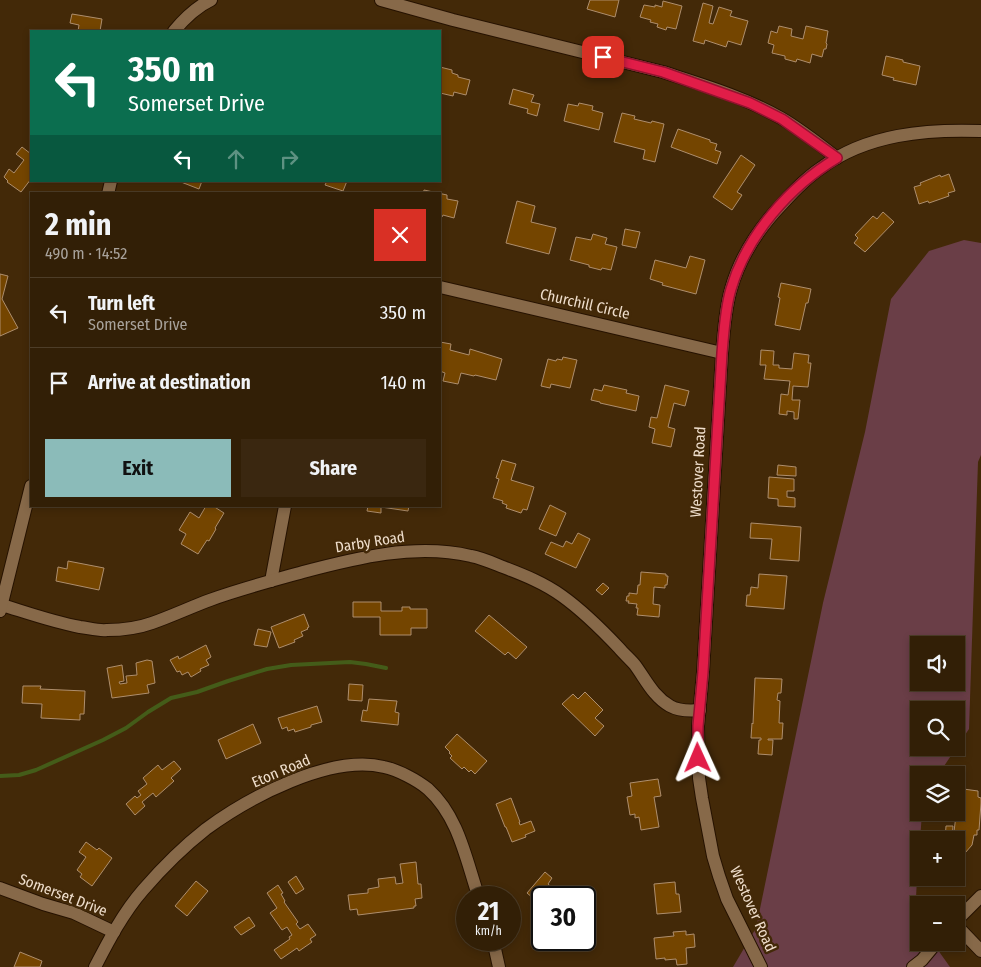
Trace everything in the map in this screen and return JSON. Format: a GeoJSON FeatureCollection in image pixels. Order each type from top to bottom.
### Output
{"type":"FeatureCollection","features":[{"type":"Feature","properties":{"kind":"street"},"geometry":{"type":"LineString","coordinates":[[175,30],[184,19],[211,0]]}},
{"type":"Feature","properties":{"kind":"street"},"geometry":{"type":"LineString","coordinates":[[381,0],[686,79],[765,110],[795,127],[837,158]]}},
{"type":"Feature","properties":{"kind":"street","name":"Westover Road"},"geometry":{"type":"LineString","coordinates":[[761,967],[727,899],[719,876],[713,856],[699,778],[698,738],[722,353],[731,289],[744,256],[763,225],[807,178],[821,167],[837,158],[893,136],[943,131],[981,131]]}},
{"type":"Feature","properties":{"kind":"street","name":"Churchill Circle"},"geometry":{"type":"LineString","coordinates":[[441,287],[722,353]]}},
{"type":"Feature","properties":{"kind":"street"},"geometry":{"type":"LineString","coordinates":[[1,608],[30,490]]}},
{"type":"Feature","properties":{"kind":"street"},"geometry":{"type":"LineString","coordinates":[[271,581],[285,507]]}},
{"type":"Feature","properties":{"kind":"street","name":"Darby Road"},"geometry":{"type":"LineString","coordinates":[[1,608],[71,625],[108,630],[152,623],[209,601],[271,581],[335,564],[385,554],[451,553],[478,558],[548,586],[563,596],[615,643],[635,664],[660,699],[671,707],[681,710],[700,710]]}},
{"type":"Feature","properties":{"kind":"street","name":"Eton Road"},"geometry":{"type":"LineString","coordinates":[[95,967],[129,906],[165,865],[190,842],[207,828],[234,811],[285,784],[327,770],[359,765],[384,767],[397,771],[427,789],[454,824],[476,886]]}},
{"type":"Feature","properties":{"kind":"street","name":"Somerset Drive"},"geometry":{"type":"LineString","coordinates":[[0,888],[42,904],[74,913],[114,932]]}},
{"type":"Feature","properties":{"kind":"street"},"geometry":{"type":"LineString","coordinates":[[965,912],[981,896]]}},
{"type":"Feature","properties":{"kind":"street"},"geometry":{"type":"LineString","coordinates":[[965,935],[981,951]]}},
{"type":"Feature","properties":{"kind":"street"},"geometry":{"type":"LineString","coordinates":[[495,951],[499,967]]}},
{"type":"Feature","properties":{"kind":"street"},"geometry":{"type":"LineString","coordinates":[[914,967],[930,951]]}},
{"type":"Feature","properties":{"kind":"shaded area"},"geometry":{"type":"Polygon","coordinates":[[[964,240],[981,243],[981,455],[978,462],[969,729],[965,735],[965,701],[910,701],[910,756],[951,756],[944,766],[910,766],[910,821],[921,821],[921,831],[910,831],[910,886],[917,886],[916,896],[910,896],[910,951],[939,951],[950,967],[733,967],[756,928],[823,603],[865,432],[891,299],[929,251],[964,240]]]}},
{"type":"Feature","properties":{"kind":"building"},"geometry":{"type":"Polygon","coordinates":[[[590,0],[619,0],[615,17],[587,9],[590,0]]]}},
{"type":"Feature","properties":{"kind":"building"},"geometry":{"type":"Polygon","coordinates":[[[663,1],[682,6],[676,29],[667,27],[666,30],[657,27],[658,24],[640,17],[644,5],[662,7],[663,1]]]}},
{"type":"Feature","properties":{"kind":"building"},"geometry":{"type":"Polygon","coordinates":[[[703,3],[713,6],[709,23],[713,24],[719,7],[732,11],[730,16],[748,21],[741,45],[728,41],[726,47],[705,40],[704,44],[693,41],[703,3]]]}},
{"type":"Feature","properties":{"kind":"building"},"geometry":{"type":"Polygon","coordinates":[[[72,14],[102,19],[100,30],[78,30],[79,25],[70,23],[72,14]]]}},
{"type":"Feature","properties":{"kind":"building"},"geometry":{"type":"Polygon","coordinates":[[[779,26],[792,29],[791,36],[803,39],[806,26],[828,31],[826,49],[824,49],[822,57],[812,54],[810,63],[797,59],[796,62],[785,59],[785,56],[772,53],[774,45],[768,43],[771,31],[777,33],[779,26]]]}},
{"type":"Feature","properties":{"kind":"building"},"geometry":{"type":"Polygon","coordinates":[[[886,56],[920,66],[916,85],[893,80],[894,78],[882,75],[886,56]]]}},
{"type":"Feature","properties":{"kind":"building"},"geometry":{"type":"Polygon","coordinates":[[[441,67],[452,70],[452,73],[458,75],[458,77],[470,80],[466,95],[454,92],[453,96],[441,93],[441,67]]]}},
{"type":"Feature","properties":{"kind":"building"},"geometry":{"type":"Polygon","coordinates":[[[513,89],[534,95],[531,102],[540,104],[537,116],[527,113],[528,109],[509,104],[513,89]]]}},
{"type":"Feature","properties":{"kind":"building"},"geometry":{"type":"Polygon","coordinates":[[[579,103],[593,106],[592,110],[603,113],[599,130],[564,121],[568,104],[578,106],[579,103]]]}},
{"type":"Feature","properties":{"kind":"building"},"geometry":{"type":"Polygon","coordinates":[[[622,113],[635,116],[634,119],[664,124],[655,162],[643,159],[645,150],[614,142],[622,113]]]}},
{"type":"Feature","properties":{"kind":"building"},"geometry":{"type":"Polygon","coordinates":[[[678,129],[717,144],[715,150],[721,152],[717,164],[671,147],[678,129]]]}},
{"type":"Feature","properties":{"kind":"building"},"geometry":{"type":"Polygon","coordinates":[[[22,147],[30,153],[30,180],[21,192],[7,182],[4,177],[9,169],[14,173],[24,160],[16,154],[22,147]]]}},
{"type":"Feature","properties":{"kind":"building"},"geometry":{"type":"Polygon","coordinates":[[[741,155],[755,165],[737,192],[742,195],[732,210],[713,197],[741,155]]]}},
{"type":"Feature","properties":{"kind":"building"},"geometry":{"type":"Polygon","coordinates":[[[949,174],[955,191],[948,193],[949,196],[929,203],[928,201],[919,204],[914,187],[940,175],[941,177],[949,174]]]}},
{"type":"Feature","properties":{"kind":"building"},"geometry":{"type":"Polygon","coordinates":[[[181,182],[202,182],[199,189],[181,182]]]}},
{"type":"Feature","properties":{"kind":"building"},"geometry":{"type":"Polygon","coordinates":[[[326,182],[347,182],[343,191],[325,185],[326,182]]]}},
{"type":"Feature","properties":{"kind":"building"},"geometry":{"type":"Polygon","coordinates":[[[441,194],[447,195],[447,199],[458,201],[454,218],[443,215],[442,217],[441,194]]]}},
{"type":"Feature","properties":{"kind":"building"},"geometry":{"type":"Polygon","coordinates":[[[517,201],[535,206],[531,222],[556,228],[549,254],[506,243],[517,201]]]}},
{"type":"Feature","properties":{"kind":"building"},"geometry":{"type":"Polygon","coordinates":[[[883,212],[894,222],[865,252],[854,243],[858,238],[855,235],[873,216],[877,219],[883,212]]]}},
{"type":"Feature","properties":{"kind":"building"},"geometry":{"type":"Polygon","coordinates":[[[625,229],[640,232],[636,248],[622,245],[625,229]]]}},
{"type":"Feature","properties":{"kind":"building"},"geometry":{"type":"Polygon","coordinates":[[[593,234],[607,238],[605,244],[617,247],[611,270],[602,268],[601,270],[570,260],[576,237],[591,240],[593,234]]]}},
{"type":"Feature","properties":{"kind":"building"},"geometry":{"type":"Polygon","coordinates":[[[690,256],[705,260],[696,294],[662,285],[663,283],[650,279],[655,260],[686,268],[690,256]]]}},
{"type":"Feature","properties":{"kind":"building"},"geometry":{"type":"Polygon","coordinates":[[[0,274],[8,276],[2,299],[18,328],[0,336],[0,274]]]}},
{"type":"Feature","properties":{"kind":"building"},"geometry":{"type":"Polygon","coordinates":[[[781,283],[811,289],[800,330],[775,325],[781,283]]]}},
{"type":"Feature","properties":{"kind":"building"},"geometry":{"type":"Polygon","coordinates":[[[441,342],[451,344],[450,350],[469,355],[470,349],[502,359],[496,380],[461,373],[458,384],[443,381],[445,373],[441,371],[441,342]]]}},
{"type":"Feature","properties":{"kind":"building"},"geometry":{"type":"Polygon","coordinates":[[[761,350],[774,351],[773,365],[779,365],[779,368],[792,369],[794,353],[809,355],[808,363],[811,363],[808,387],[793,386],[792,400],[800,400],[798,419],[794,419],[794,412],[787,411],[787,415],[779,414],[781,394],[788,395],[790,381],[764,379],[766,365],[760,365],[761,350]]]}},
{"type":"Feature","properties":{"kind":"building"},"geometry":{"type":"Polygon","coordinates":[[[563,357],[577,360],[570,388],[551,384],[550,388],[541,386],[548,359],[556,361],[557,359],[562,360],[563,357]]]}},
{"type":"Feature","properties":{"kind":"building"},"geometry":{"type":"Polygon","coordinates":[[[604,385],[627,390],[626,393],[639,396],[636,411],[591,400],[594,389],[602,391],[604,385]]]}},
{"type":"Feature","properties":{"kind":"building"},"geometry":{"type":"Polygon","coordinates":[[[665,385],[689,391],[685,406],[674,403],[668,427],[675,429],[671,447],[652,443],[655,429],[649,427],[651,417],[657,418],[665,385]]]}},
{"type":"Feature","properties":{"kind":"building"},"geometry":{"type":"Polygon","coordinates":[[[502,460],[516,464],[511,480],[534,487],[527,510],[523,509],[521,513],[506,508],[507,505],[502,503],[503,501],[493,498],[499,479],[496,478],[502,460]]]}},
{"type":"Feature","properties":{"kind":"building"},"geometry":{"type":"Polygon","coordinates":[[[778,465],[796,467],[796,476],[777,475],[778,465]]]}},
{"type":"Feature","properties":{"kind":"building"},"geometry":{"type":"Polygon","coordinates":[[[769,477],[794,479],[794,491],[787,491],[787,497],[795,498],[795,507],[778,506],[778,499],[768,498],[769,477]]]}},
{"type":"Feature","properties":{"kind":"building"},"geometry":{"type":"Polygon","coordinates":[[[550,505],[566,513],[556,536],[539,529],[550,505]]]}},
{"type":"Feature","properties":{"kind":"building"},"geometry":{"type":"Polygon","coordinates":[[[205,507],[215,507],[224,513],[209,541],[207,540],[198,554],[181,544],[186,534],[179,530],[190,512],[199,518],[205,507]]]}},
{"type":"Feature","properties":{"kind":"building"},"geometry":{"type":"Polygon","coordinates":[[[368,507],[381,507],[381,513],[367,511],[368,507]]]}},
{"type":"Feature","properties":{"kind":"building"},"geometry":{"type":"Polygon","coordinates":[[[381,507],[409,507],[408,511],[381,507]]]}},
{"type":"Feature","properties":{"kind":"building"},"geometry":{"type":"Polygon","coordinates":[[[751,523],[801,527],[799,561],[770,559],[772,539],[750,538],[751,523]]]}},
{"type":"Feature","properties":{"kind":"building"},"geometry":{"type":"Polygon","coordinates":[[[578,533],[590,539],[576,568],[545,554],[551,542],[563,547],[566,541],[572,544],[578,533]]]}},
{"type":"Feature","properties":{"kind":"building"},"geometry":{"type":"Polygon","coordinates":[[[68,561],[104,568],[99,590],[56,581],[58,567],[67,569],[68,561]]]}},
{"type":"Feature","properties":{"kind":"building"},"geometry":{"type":"Polygon","coordinates":[[[641,572],[666,574],[668,576],[665,588],[654,587],[653,604],[660,605],[659,617],[637,615],[637,604],[626,601],[629,593],[637,594],[641,572]]]}},
{"type":"Feature","properties":{"kind":"building"},"geometry":{"type":"Polygon","coordinates":[[[759,574],[787,576],[784,609],[746,606],[747,595],[750,595],[751,587],[758,588],[759,574]]]}},
{"type":"Feature","properties":{"kind":"building"},"geometry":{"type":"Polygon","coordinates":[[[603,583],[609,588],[602,595],[596,590],[603,583]]]}},
{"type":"Feature","properties":{"kind":"building"},"geometry":{"type":"Polygon","coordinates":[[[353,602],[381,602],[381,611],[402,611],[402,607],[427,609],[427,628],[411,628],[411,635],[380,635],[380,617],[353,617],[353,602]]]}},
{"type":"Feature","properties":{"kind":"building"},"geometry":{"type":"Polygon","coordinates":[[[304,614],[309,627],[301,632],[303,636],[294,640],[295,642],[279,648],[271,627],[304,614]]]}},
{"type":"Feature","properties":{"kind":"building"},"geometry":{"type":"Polygon","coordinates":[[[489,615],[527,647],[516,659],[508,652],[505,655],[475,631],[489,615]]]}},
{"type":"Feature","properties":{"kind":"building"},"geometry":{"type":"Polygon","coordinates":[[[258,629],[271,632],[267,647],[254,645],[258,629]]]}},
{"type":"Feature","properties":{"kind":"building"},"geometry":{"type":"Polygon","coordinates":[[[206,645],[211,657],[206,660],[209,665],[200,669],[201,671],[191,677],[188,672],[182,675],[180,671],[177,672],[170,660],[178,656],[179,659],[206,645]]]}},
{"type":"Feature","properties":{"kind":"building"},"geometry":{"type":"Polygon","coordinates":[[[147,660],[152,661],[155,683],[147,685],[149,693],[112,698],[107,668],[122,665],[124,681],[119,682],[120,684],[127,683],[126,676],[137,675],[136,663],[147,660]]]}},
{"type":"Feature","properties":{"kind":"building"},"geometry":{"type":"Polygon","coordinates":[[[755,678],[782,679],[781,693],[778,693],[777,700],[780,701],[779,723],[783,723],[782,739],[768,739],[773,740],[772,755],[758,754],[759,740],[761,738],[751,738],[755,678]]]}},
{"type":"Feature","properties":{"kind":"building"},"geometry":{"type":"Polygon","coordinates":[[[349,684],[363,685],[362,701],[348,700],[349,684]]]}},
{"type":"Feature","properties":{"kind":"building"},"geometry":{"type":"Polygon","coordinates":[[[23,686],[41,686],[40,689],[85,691],[84,714],[80,714],[80,720],[41,718],[42,704],[22,703],[23,686]]]}},
{"type":"Feature","properties":{"kind":"building"},"geometry":{"type":"Polygon","coordinates":[[[585,692],[603,710],[595,718],[604,726],[595,736],[562,704],[573,694],[578,699],[585,692]]]}},
{"type":"Feature","properties":{"kind":"building"},"geometry":{"type":"Polygon","coordinates":[[[369,699],[397,701],[395,712],[399,713],[398,725],[361,721],[363,710],[367,711],[369,699]]]}},
{"type":"Feature","properties":{"kind":"building"},"geometry":{"type":"Polygon","coordinates":[[[317,706],[322,722],[295,732],[294,729],[288,731],[287,727],[282,729],[278,718],[317,706]]]}},
{"type":"Feature","properties":{"kind":"building"},"geometry":{"type":"Polygon","coordinates":[[[253,724],[261,743],[226,759],[218,740],[253,724]]]}},
{"type":"Feature","properties":{"kind":"building"},"geometry":{"type":"Polygon","coordinates":[[[457,734],[487,761],[475,774],[471,770],[469,772],[464,767],[462,769],[450,758],[452,756],[445,747],[457,734]]]}},
{"type":"Feature","properties":{"kind":"building"},"geometry":{"type":"Polygon","coordinates":[[[174,761],[181,769],[171,778],[174,781],[156,797],[153,793],[142,802],[145,806],[135,815],[126,804],[135,796],[137,798],[141,795],[138,791],[147,784],[143,778],[158,765],[162,770],[174,761]]]}},
{"type":"Feature","properties":{"kind":"building"},"geometry":{"type":"Polygon","coordinates":[[[658,779],[661,796],[654,797],[659,827],[641,830],[639,817],[635,818],[635,814],[630,815],[627,797],[632,796],[630,783],[658,779]]]}},
{"type":"Feature","properties":{"kind":"building"},"geometry":{"type":"Polygon","coordinates":[[[965,789],[978,791],[978,797],[981,798],[979,830],[977,830],[977,835],[974,835],[972,845],[965,853],[965,831],[954,831],[955,821],[965,821],[965,789]]]}},
{"type":"Feature","properties":{"kind":"building"},"geometry":{"type":"Polygon","coordinates":[[[511,798],[520,825],[531,821],[535,831],[525,835],[526,837],[512,842],[496,804],[511,798]]]}},
{"type":"Feature","properties":{"kind":"building"},"geometry":{"type":"Polygon","coordinates":[[[946,826],[953,826],[953,831],[946,831],[946,826]]]}},
{"type":"Feature","properties":{"kind":"building"},"geometry":{"type":"Polygon","coordinates":[[[86,842],[97,850],[99,848],[112,858],[92,886],[80,877],[82,874],[77,870],[86,857],[79,852],[86,842]]]}},
{"type":"Feature","properties":{"kind":"building"},"geometry":{"type":"Polygon","coordinates":[[[416,862],[418,884],[421,884],[422,898],[415,899],[416,906],[414,908],[358,915],[357,909],[350,910],[348,895],[368,893],[368,889],[379,887],[378,879],[395,877],[396,884],[403,883],[400,864],[416,862]]]}},
{"type":"Feature","properties":{"kind":"building"},"geometry":{"type":"Polygon","coordinates":[[[545,872],[552,878],[548,884],[550,886],[533,886],[545,872]]]}},
{"type":"Feature","properties":{"kind":"building"},"geometry":{"type":"Polygon","coordinates":[[[296,876],[304,889],[296,894],[288,882],[296,876]]]}},
{"type":"Feature","properties":{"kind":"building"},"geometry":{"type":"Polygon","coordinates":[[[196,881],[208,891],[187,916],[175,906],[196,881]]]}},
{"type":"Feature","properties":{"kind":"building"},"geometry":{"type":"Polygon","coordinates":[[[675,882],[676,894],[679,894],[681,912],[657,914],[654,884],[675,882]]]}},
{"type":"Feature","properties":{"kind":"building"},"geometry":{"type":"Polygon","coordinates":[[[278,885],[283,893],[281,894],[284,902],[298,922],[296,924],[300,929],[308,924],[316,935],[310,939],[312,942],[299,951],[297,948],[281,959],[274,950],[290,939],[289,937],[292,935],[287,927],[282,930],[270,913],[277,908],[267,893],[278,885]]]}},
{"type":"Feature","properties":{"kind":"building"},"geometry":{"type":"Polygon","coordinates":[[[531,888],[531,896],[527,893],[531,888]]]}},
{"type":"Feature","properties":{"kind":"building"},"geometry":{"type":"Polygon","coordinates":[[[249,917],[255,926],[241,935],[234,927],[249,917]]]}},
{"type":"Feature","properties":{"kind":"building"},"geometry":{"type":"Polygon","coordinates":[[[686,931],[686,935],[694,934],[695,947],[686,948],[687,964],[677,965],[676,959],[656,959],[654,938],[674,936],[673,932],[686,931]]]}},
{"type":"Feature","properties":{"kind":"building"},"geometry":{"type":"Polygon","coordinates":[[[20,952],[42,961],[40,967],[14,967],[20,952]]]}},
{"type":"Feature","properties":{"kind":"waterway"},"geometry":{"type":"LineString","coordinates":[[0,776],[19,775],[36,770],[103,740],[126,728],[171,698],[197,692],[267,669],[291,665],[350,662],[386,668]]}},
{"type":"Feature","properties":{"kind":"route"},"geometry":{"type":"LineString","coordinates":[[603,57],[686,79],[750,103],[782,119],[837,158],[807,178],[763,225],[744,256],[731,289],[722,353],[703,672],[698,726],[698,758]]}}]}
